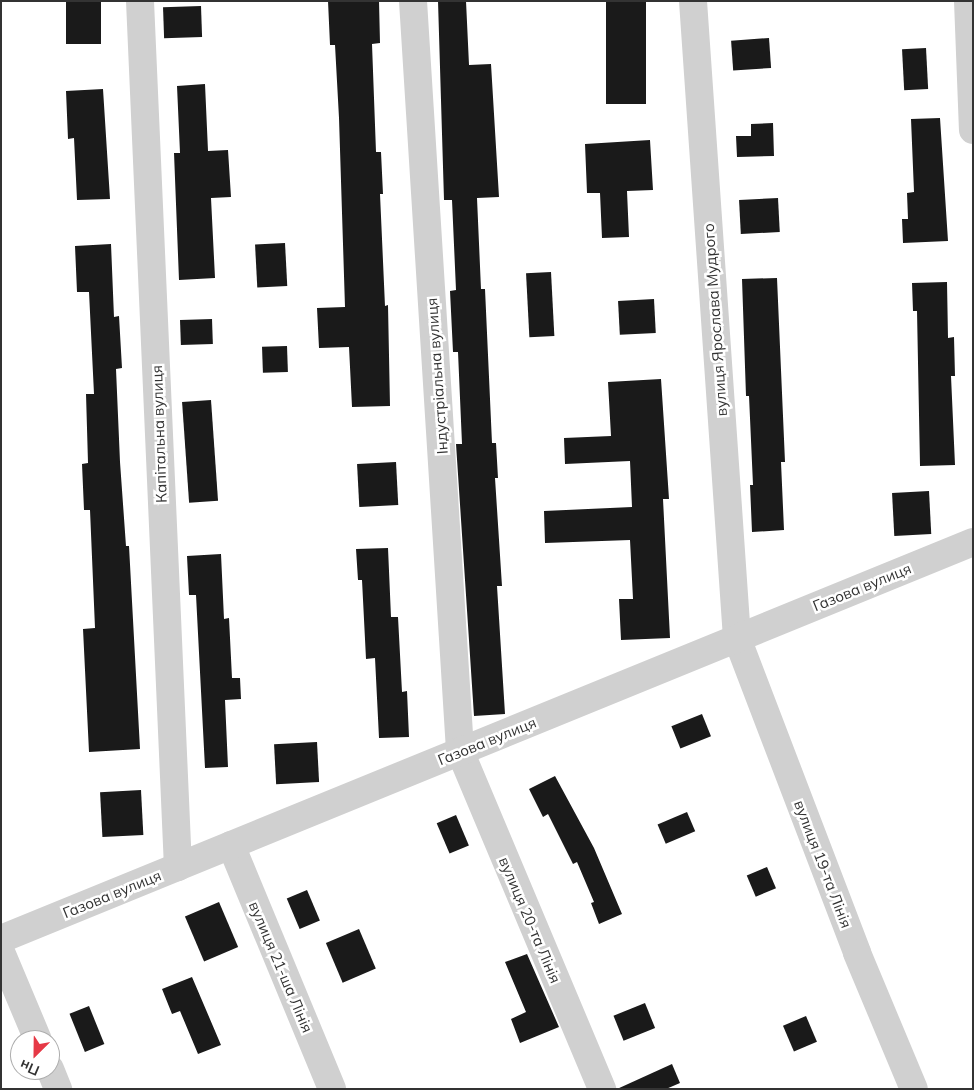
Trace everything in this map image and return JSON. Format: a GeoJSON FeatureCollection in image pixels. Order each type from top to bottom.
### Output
{"type":"FeatureCollection","features":[{"type":"Feature","properties":{"kind":"street","name":"Капітальна вулиця"},"geometry":{"type":"LineString","coordinates":[[140,1],[178,867]]}},
{"type":"Feature","properties":{"kind":"street","name":"Індустріальна вулиця"},"geometry":{"type":"LineString","coordinates":[[413,1],[460,752]]}},
{"type":"Feature","properties":{"kind":"street","name":"вулиця Ярослава Мудрого"},"geometry":{"type":"LineString","coordinates":[[693,1],[737,638]]}},
{"type":"Feature","properties":{"kind":"street"},"geometry":{"type":"LineString","coordinates":[[968,1],[973,130]]}},
{"type":"Feature","properties":{"kind":"street","name":"Газова вулиця"},"geometry":{"type":"LineString","coordinates":[[1,939],[973,542]]}},
{"type":"Feature","properties":{"kind":"street","name":"вулиця 19-та Лінія"},"geometry":{"type":"LineString","coordinates":[[737,638],[857,953],[914,1089]]}},
{"type":"Feature","properties":{"kind":"street","name":"вулиця 20-та Лінія"},"geometry":{"type":"LineString","coordinates":[[460,752],[602,1089]]}},
{"type":"Feature","properties":{"kind":"street","name":"вулиця 21-ша Лінія"},"geometry":{"type":"LineString","coordinates":[[230,845],[332,1089]]}},
{"type":"Feature","properties":{"kind":"street"},"geometry":{"type":"LineString","coordinates":[[1,952],[34,1030]]}},
{"type":"Feature","properties":{"kind":"building"},"geometry":{"type":"Polygon","coordinates":[[[66,1],[101,1],[101,44],[66,44],[66,1]]]}},
{"type":"Feature","properties":{"kind":"building"},"geometry":{"type":"Polygon","coordinates":[[[328,1],[379,1],[380,43],[372,44],[376,152],[381,152],[383,194],[380,194],[385,306],[388,305],[390,406],[352,407],[349,347],[319,348],[317,308],[345,307],[335,45],[330,45],[328,1]]]}},
{"type":"Feature","properties":{"kind":"building"},"geometry":{"type":"Polygon","coordinates":[[[438,1],[466,1],[469,65],[491,64],[499,197],[477,198],[481,289],[485,289],[492,443],[496,443],[498,478],[495,478],[502,586],[497,586],[505,714],[474,716],[456,444],[462,444],[458,352],[453,352],[450,291],[456,290],[452,200],[444,200],[438,1]]]}},
{"type":"Feature","properties":{"kind":"building"},"geometry":{"type":"Polygon","coordinates":[[[606,1],[646,1],[646,104],[606,104],[606,1]]]}},
{"type":"Feature","properties":{"kind":"building"},"geometry":{"type":"Polygon","coordinates":[[[201,6],[202,37],[164,38],[163,7],[201,6]]]}},
{"type":"Feature","properties":{"kind":"building"},"geometry":{"type":"Polygon","coordinates":[[[769,38],[771,68],[733,71],[731,41],[769,38]]]}},
{"type":"Feature","properties":{"kind":"building"},"geometry":{"type":"Polygon","coordinates":[[[926,48],[928,89],[904,90],[902,49],[926,48]]]}},
{"type":"Feature","properties":{"kind":"building"},"geometry":{"type":"Polygon","coordinates":[[[205,84],[208,151],[228,150],[231,197],[211,198],[215,278],[179,280],[174,153],[180,153],[177,86],[205,84]]]}},
{"type":"Feature","properties":{"kind":"building"},"geometry":{"type":"Polygon","coordinates":[[[103,89],[110,199],[77,200],[74,138],[68,139],[66,91],[103,89]]]}},
{"type":"Feature","properties":{"kind":"building"},"geometry":{"type":"Polygon","coordinates":[[[940,118],[948,241],[903,243],[902,219],[908,219],[907,193],[914,192],[911,119],[940,118]]]}},
{"type":"Feature","properties":{"kind":"building"},"geometry":{"type":"Polygon","coordinates":[[[773,123],[774,156],[737,157],[736,136],[751,136],[751,124],[773,123]]]}},
{"type":"Feature","properties":{"kind":"building"},"geometry":{"type":"Polygon","coordinates":[[[650,140],[653,190],[627,191],[629,237],[602,238],[600,193],[587,193],[585,144],[650,140]]]}},
{"type":"Feature","properties":{"kind":"building"},"geometry":{"type":"Polygon","coordinates":[[[778,198],[780,232],[741,234],[739,200],[778,198]]]}},
{"type":"Feature","properties":{"kind":"building"},"geometry":{"type":"Polygon","coordinates":[[[285,243],[287,286],[257,288],[255,245],[285,243]]]}},
{"type":"Feature","properties":{"kind":"building"},"geometry":{"type":"Polygon","coordinates":[[[111,244],[114,317],[119,316],[122,368],[116,369],[120,462],[126,546],[129,546],[140,749],[89,752],[83,629],[95,628],[90,510],[84,510],[82,464],[88,463],[86,394],[94,394],[89,292],[77,292],[75,246],[111,244]]]}},
{"type":"Feature","properties":{"kind":"building"},"geometry":{"type":"Polygon","coordinates":[[[551,272],[554,336],[529,337],[526,273],[551,272]]]}},
{"type":"Feature","properties":{"kind":"building"},"geometry":{"type":"Polygon","coordinates":[[[777,278],[785,462],[781,462],[784,530],[752,532],[750,485],[753,485],[749,396],[746,396],[742,279],[777,278]]]}},
{"type":"Feature","properties":{"kind":"building"},"geometry":{"type":"Polygon","coordinates":[[[947,282],[948,338],[954,337],[955,376],[951,376],[955,465],[920,466],[917,311],[913,311],[912,283],[947,282]]]}},
{"type":"Feature","properties":{"kind":"building"},"geometry":{"type":"Polygon","coordinates":[[[654,299],[656,333],[620,335],[618,301],[654,299]]]}},
{"type":"Feature","properties":{"kind":"building"},"geometry":{"type":"Polygon","coordinates":[[[212,319],[213,344],[181,345],[180,320],[212,319]]]}},
{"type":"Feature","properties":{"kind":"building"},"geometry":{"type":"Polygon","coordinates":[[[287,346],[288,372],[263,373],[262,347],[287,346]]]}},
{"type":"Feature","properties":{"kind":"building"},"geometry":{"type":"Polygon","coordinates":[[[661,379],[669,499],[663,499],[670,638],[621,640],[619,599],[633,599],[630,540],[545,543],[544,511],[632,507],[630,461],[565,464],[564,438],[611,436],[608,382],[661,379]]]}},
{"type":"Feature","properties":{"kind":"building"},"geometry":{"type":"Polygon","coordinates":[[[211,400],[218,501],[189,503],[182,402],[211,400]]]}},
{"type":"Feature","properties":{"kind":"building"},"geometry":{"type":"Polygon","coordinates":[[[396,462],[398,505],[359,507],[357,464],[396,462]]]}},
{"type":"Feature","properties":{"kind":"building"},"geometry":{"type":"Polygon","coordinates":[[[929,491],[931,534],[894,536],[892,493],[929,491]]]}},
{"type":"Feature","properties":{"kind":"building"},"geometry":{"type":"Polygon","coordinates":[[[388,548],[391,617],[398,617],[402,692],[407,691],[409,737],[379,738],[375,658],[366,659],[362,580],[358,580],[356,549],[388,548]]]}},
{"type":"Feature","properties":{"kind":"building"},"geometry":{"type":"Polygon","coordinates":[[[221,554],[224,619],[229,618],[232,678],[240,678],[241,699],[225,700],[228,767],[205,768],[196,595],[189,595],[187,556],[221,554]]]}},
{"type":"Feature","properties":{"kind":"building"},"geometry":{"type":"Polygon","coordinates":[[[702,714],[711,736],[680,749],[671,726],[702,714]]]}},
{"type":"Feature","properties":{"kind":"building"},"geometry":{"type":"Polygon","coordinates":[[[317,742],[319,782],[276,784],[274,744],[317,742]]]}},
{"type":"Feature","properties":{"kind":"building"},"geometry":{"type":"Polygon","coordinates":[[[555,776],[594,848],[622,914],[599,924],[591,903],[594,902],[577,862],[573,864],[548,814],[543,817],[529,789],[555,776]]]}},
{"type":"Feature","properties":{"kind":"building"},"geometry":{"type":"Polygon","coordinates":[[[141,790],[143,835],[102,837],[100,792],[141,790]]]}},
{"type":"Feature","properties":{"kind":"building"},"geometry":{"type":"Polygon","coordinates":[[[687,812],[695,831],[666,844],[658,825],[687,812]]]}},
{"type":"Feature","properties":{"kind":"building"},"geometry":{"type":"Polygon","coordinates":[[[456,815],[469,845],[450,854],[437,823],[456,815]]]}},
{"type":"Feature","properties":{"kind":"building"},"geometry":{"type":"Polygon","coordinates":[[[767,867],[776,888],[756,897],[747,876],[767,867]]]}},
{"type":"Feature","properties":{"kind":"building"},"geometry":{"type":"Polygon","coordinates":[[[307,890],[320,920],[300,929],[287,899],[307,890]]]}},
{"type":"Feature","properties":{"kind":"building"},"geometry":{"type":"Polygon","coordinates":[[[219,902],[238,947],[204,962],[185,916],[219,902]]]}},
{"type":"Feature","properties":{"kind":"building"},"geometry":{"type":"Polygon","coordinates":[[[359,929],[376,969],[343,983],[326,943],[359,929]]]}},
{"type":"Feature","properties":{"kind":"building"},"geometry":{"type":"Polygon","coordinates":[[[527,954],[559,1027],[520,1043],[511,1019],[526,1012],[505,962],[527,954]]]}},
{"type":"Feature","properties":{"kind":"building"},"geometry":{"type":"Polygon","coordinates":[[[192,977],[221,1045],[198,1054],[180,1011],[172,1014],[162,989],[192,977]]]}},
{"type":"Feature","properties":{"kind":"building"},"geometry":{"type":"Polygon","coordinates":[[[645,1003],[655,1028],[624,1041],[613,1016],[645,1003]]]}},
{"type":"Feature","properties":{"kind":"building"},"geometry":{"type":"Polygon","coordinates":[[[89,1006],[104,1044],[85,1052],[70,1014],[89,1006]]]}},
{"type":"Feature","properties":{"kind":"building"},"geometry":{"type":"Polygon","coordinates":[[[806,1016],[817,1042],[794,1052],[783,1026],[806,1016]]]}},
{"type":"Feature","properties":{"kind":"building"},"geometry":{"type":"Polygon","coordinates":[[[672,1064],[680,1083],[666,1089],[617,1089],[672,1064]]]}}]}
